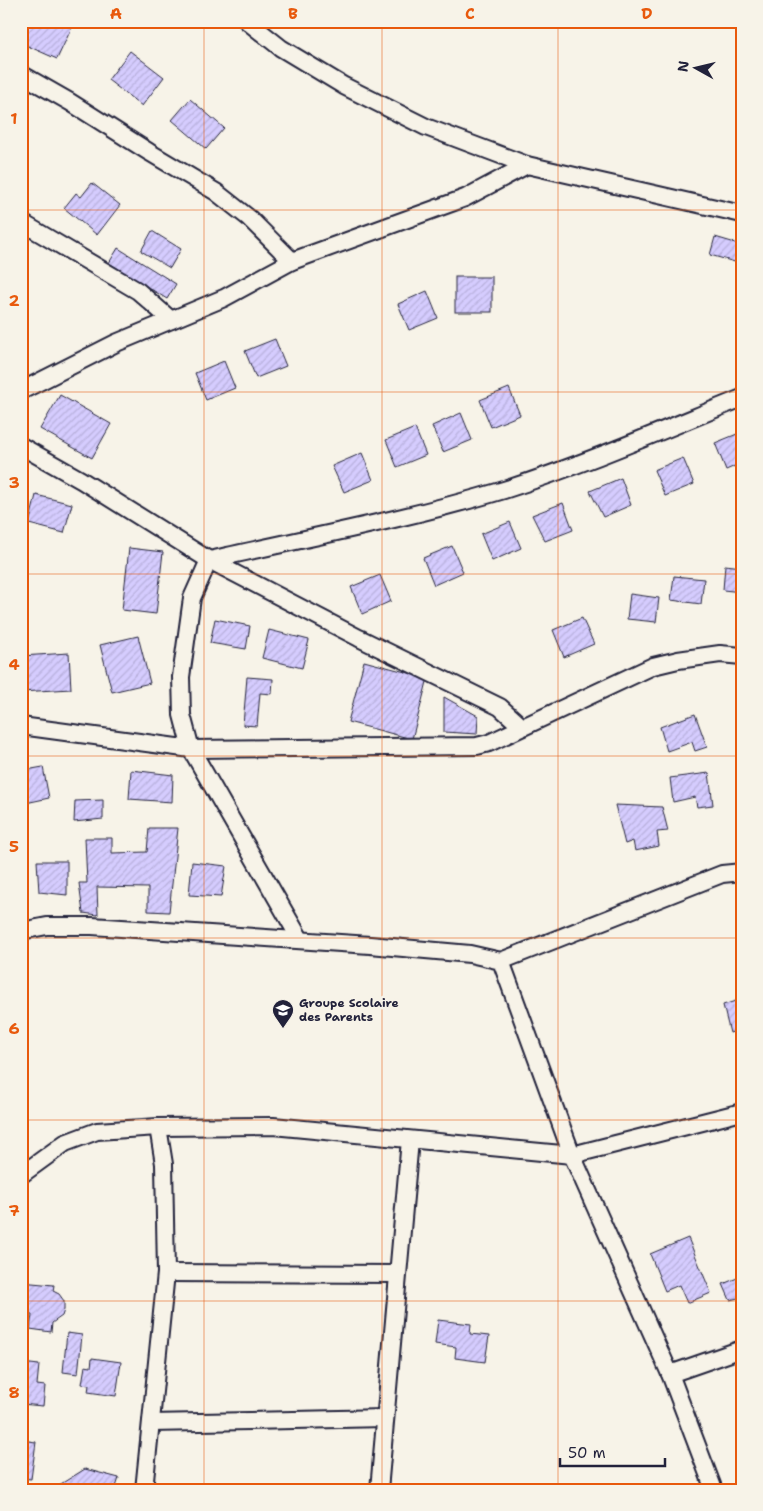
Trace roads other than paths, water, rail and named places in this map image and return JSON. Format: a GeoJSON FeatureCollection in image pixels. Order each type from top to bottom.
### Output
{"type":"FeatureCollection","features":[{"type":"Feature","properties":{"kind":"street"},"geometry":{"type":"LineString","coordinates":[[248,21],[281,48],[352,90],[426,127],[526,165],[742,214]]}},
{"type":"Feature","properties":{"kind":"street"},"geometry":{"type":"LineString","coordinates":[[21,74],[216,192],[249,218],[292,262]]}},
{"type":"Feature","properties":{"kind":"street"},"geometry":{"type":"LineString","coordinates":[[21,391],[116,343],[224,298],[292,262],[465,198],[526,165]]}},
{"type":"Feature","properties":{"kind":"street"},"geometry":{"type":"LineString","coordinates":[[21,222],[138,291],[171,320]]}},
{"type":"Feature","properties":{"kind":"street"},"geometry":{"type":"LineString","coordinates":[[208,560],[375,524],[504,490],[607,453],[742,398]]}},
{"type":"Feature","properties":{"kind":"street"},"geometry":{"type":"LineString","coordinates":[[21,446],[80,480],[208,560],[359,638],[500,706],[522,727]]}},
{"type":"Feature","properties":{"kind":"street"},"geometry":{"type":"LineString","coordinates":[[208,560],[192,598],[181,677],[182,715],[191,749],[300,939]]}},
{"type":"Feature","properties":{"kind":"street"},"geometry":{"type":"LineString","coordinates":[[21,726],[191,749],[476,746],[489,743],[653,666],[720,654],[742,647]]}},
{"type":"Feature","properties":{"kind":"street"},"geometry":{"type":"LineString","coordinates":[[720,654],[742,656]]}},
{"type":"Feature","properties":{"kind":"street"},"geometry":{"type":"LineString","coordinates":[[21,931],[47,926],[92,926],[300,939],[470,954],[501,961],[722,874],[742,872]]}},
{"type":"Feature","properties":{"kind":"street"},"geometry":{"type":"LineString","coordinates":[[501,961],[572,1155],[670,1374],[714,1490]]}},
{"type":"Feature","properties":{"kind":"street"},"geometry":{"type":"LineString","coordinates":[[21,1175],[65,1143],[97,1131],[158,1127],[273,1126],[572,1155],[742,1112]]}},
{"type":"Feature","properties":{"kind":"street"},"geometry":{"type":"LineString","coordinates":[[144,1490],[166,1272],[164,1164],[158,1127]]}},
{"type":"Feature","properties":{"kind":"street"},"geometry":{"type":"LineString","coordinates":[[379,1490],[410,1140]]}},
{"type":"Feature","properties":{"kind":"street"},"geometry":{"type":"LineString","coordinates":[[166,1272],[397,1274]]}},
{"type":"Feature","properties":{"kind":"street"},"geometry":{"type":"LineString","coordinates":[[670,1374],[742,1349]]}},
{"type":"Feature","properties":{"kind":"street"},"geometry":{"type":"LineString","coordinates":[[151,1423],[385,1418]]}},
{"type":"Feature","properties":{"kind":"place","name":"Groupe Scolaire des Parents"},"geometry":{"type":"Point","coordinates":[283,1029]}}]}
